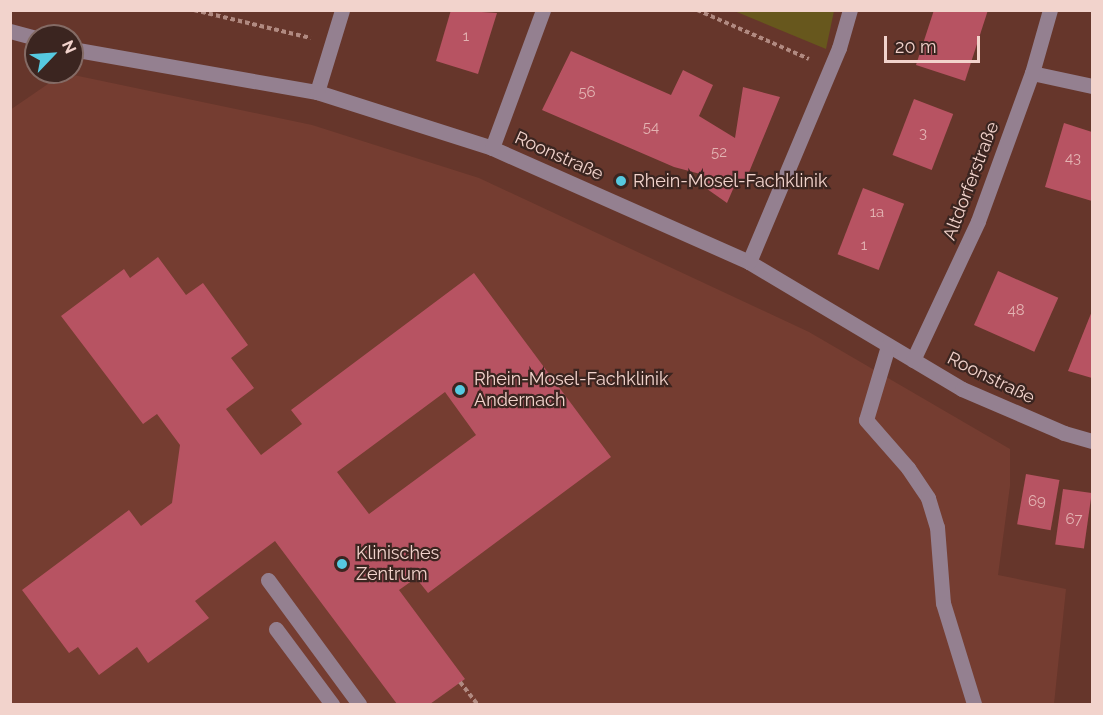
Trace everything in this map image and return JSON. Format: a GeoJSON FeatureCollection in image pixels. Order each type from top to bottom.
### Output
{"type":"FeatureCollection","features":[{"type":"Feature","properties":{"kind":"street"},"geometry":{"type":"LineString","coordinates":[[317,92],[342,10]]}},
{"type":"Feature","properties":{"kind":"street"},"geometry":{"type":"LineString","coordinates":[[492,148],[543,10]]}},
{"type":"Feature","properties":{"kind":"street"},"geometry":{"type":"LineString","coordinates":[[749,262],[831,69],[850,10]]}},
{"type":"Feature","properties":{"kind":"street","name":"Altdorferstraße"},"geometry":{"type":"LineString","coordinates":[[913,360],[978,221],[1032,74],[1050,10]]}},
{"type":"Feature","properties":{"kind":"street","name":"Roonstraße"},"geometry":{"type":"LineString","coordinates":[[84,51],[317,92],[492,148],[749,262],[962,389],[1064,433],[1092,441]]}},
{"type":"Feature","properties":{"kind":"street"},"geometry":{"type":"LineString","coordinates":[[1032,74],[1092,86]]}},
{"type":"Feature","properties":{"kind":"street"},"geometry":{"type":"LineString","coordinates":[[888,346],[866,420],[908,468],[928,498],[937,526],[943,603],[974,705]]}},
{"type":"Feature","properties":{"kind":"street"},"geometry":{"type":"LineString","coordinates":[[268,580],[359,705]]}},
{"type":"Feature","properties":{"kind":"street"},"geometry":{"type":"LineString","coordinates":[[276,629],[332,705]]}},
{"type":"Feature","properties":{"kind":"path"},"geometry":{"type":"LineString","coordinates":[[194,10],[332,44]]}},
{"type":"Feature","properties":{"kind":"path"},"geometry":{"type":"LineString","coordinates":[[697,10],[831,69]]}},
{"type":"Feature","properties":{"kind":"path"},"geometry":{"type":"LineString","coordinates":[[460,682],[477,705]]}},
{"type":"Feature","properties":{"kind":"shaded area"},"geometry":{"type":"Polygon","coordinates":[[[732,10],[834,10],[834,11],[826,49],[732,10]]]}},
{"type":"Feature","properties":{"kind":"shaded area","name":"Rhein-Mosel-Fachklinik Andernach"},"geometry":{"type":"Polygon","coordinates":[[[84,77],[312,125],[479,178],[809,332],[1010,449],[1010,486],[998,575],[1066,589],[1054,704],[11,704],[10,110],[48,84],[84,84],[84,77]]]}},
{"type":"Feature","properties":{"kind":"building"},"geometry":{"type":"Polygon","coordinates":[[[451,10],[497,13],[478,74],[436,61],[451,10]]]}},
{"type":"Feature","properties":{"kind":"building"},"geometry":{"type":"Polygon","coordinates":[[[934,10],[988,10],[965,81],[916,65],[934,10]]]}},
{"type":"Feature","properties":{"kind":"building"},"geometry":{"type":"Polygon","coordinates":[[[571,51],[671,95],[683,70],[713,85],[699,116],[735,138],[743,87],[780,97],[745,182],[737,180],[727,203],[700,184],[704,175],[674,167],[542,110],[571,51]]]}},
{"type":"Feature","properties":{"kind":"building"},"geometry":{"type":"Polygon","coordinates":[[[914,99],[953,114],[932,170],[892,155],[914,99]]]}},
{"type":"Feature","properties":{"kind":"building"},"geometry":{"type":"Polygon","coordinates":[[[1064,123],[1092,132],[1092,201],[1045,187],[1064,123]]]}},
{"type":"Feature","properties":{"kind":"building"},"geometry":{"type":"Polygon","coordinates":[[[863,188],[904,204],[879,270],[838,254],[863,188]]]}},
{"type":"Feature","properties":{"kind":"building","name":"Klinisches Zentrum"},"geometry":{"type":"Polygon","coordinates":[[[158,257],[186,295],[203,283],[248,345],[231,358],[254,388],[226,409],[261,455],[302,424],[291,410],[474,273],[611,457],[428,593],[416,578],[399,590],[465,679],[430,704],[397,704],[275,541],[195,601],[209,618],[148,663],[137,647],[99,675],[78,647],[69,653],[22,590],[129,510],[141,526],[172,503],[180,445],[157,414],[143,424],[61,316],[124,269],[130,278],[158,257]],[[445,392],[337,472],[369,514],[476,435],[445,392]]]}},
{"type":"Feature","properties":{"kind":"building"},"geometry":{"type":"Polygon","coordinates":[[[998,271],[1058,298],[1034,352],[974,325],[998,271]]]}},
{"type":"Feature","properties":{"kind":"building"},"geometry":{"type":"Polygon","coordinates":[[[1092,311],[1092,378],[1068,371],[1092,311]]]}},
{"type":"Feature","properties":{"kind":"building"},"geometry":{"type":"Polygon","coordinates":[[[1026,474],[1059,480],[1051,530],[1017,524],[1026,474]]]}},
{"type":"Feature","properties":{"kind":"building"},"geometry":{"type":"Polygon","coordinates":[[[1063,489],[1092,493],[1084,548],[1055,544],[1063,489]]]}},
{"type":"Feature","properties":{"kind":"place","name":"Rhein-Mosel-Fachklinik"},"geometry":{"type":"Point","coordinates":[621,181]}},
{"type":"Feature","properties":{"kind":"place","name":"Rhein-Mosel-Fachklinik Andernach"},"geometry":{"type":"Point","coordinates":[460,390]}},
{"type":"Feature","properties":{"kind":"place","name":"Klinisches Zentrum"},"geometry":{"type":"Point","coordinates":[342,564]}}]}
